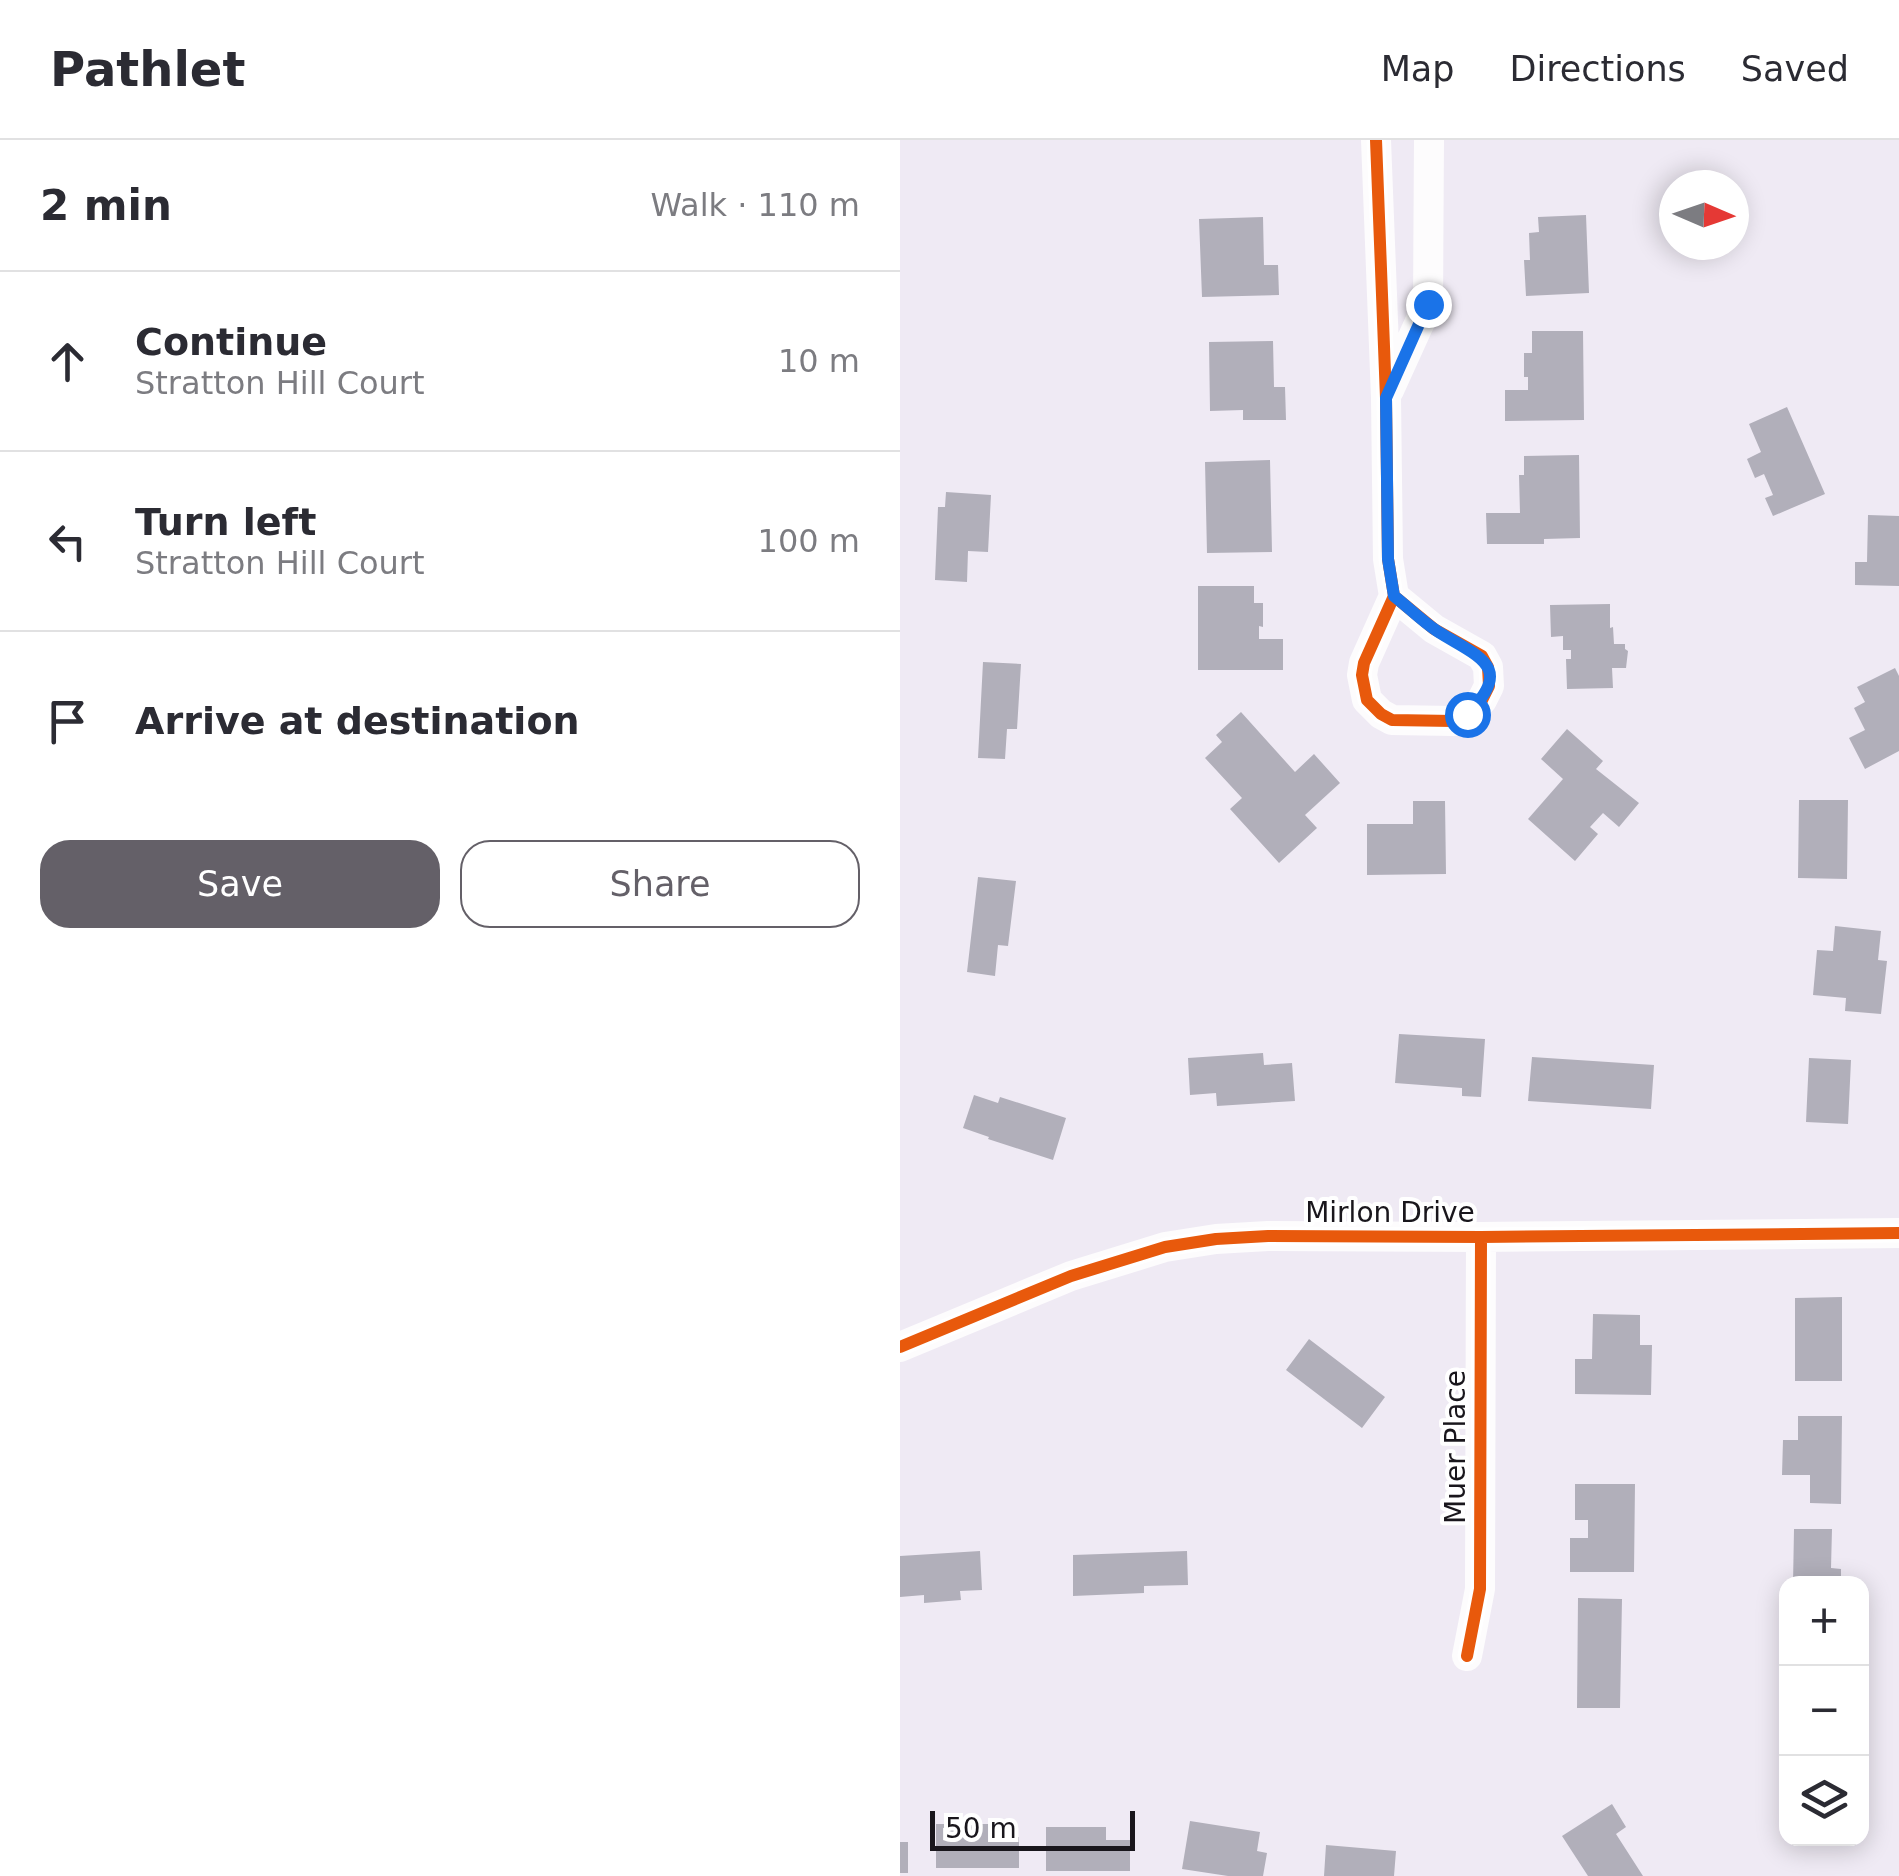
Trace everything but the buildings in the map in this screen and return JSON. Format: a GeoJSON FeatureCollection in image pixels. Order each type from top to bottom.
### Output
{"type":"FeatureCollection","features":[{"type":"Feature","properties":{"kind":"street"},"geometry":{"type":"LineString","coordinates":[[1376,140],[1388,559],[1394,596],[1362,675],[1367,700],[1392,720],[1453,721],[1467,714],[1490,686],[1482,656],[1434,629],[1394,596]]}},
{"type":"Feature","properties":{"kind":"street"},"geometry":{"type":"LineString","coordinates":[[1386,398],[1428,304],[1429,140]]}},
{"type":"Feature","properties":{"kind":"street","name":"Mirlon Drive"},"geometry":{"type":"LineString","coordinates":[[900,1348],[1071,1276],[1164,1246],[1216,1239],[1899,1232]]}},
{"type":"Feature","properties":{"kind":"street","name":"Muer Place"},"geometry":{"type":"LineString","coordinates":[[1468,1656],[1480,1589],[1481,1238]]}},
{"type":"Feature","properties":{"kind":"cycle path"},"geometry":{"type":"LineString","coordinates":[[1376,140],[1388,559],[1394,596],[1362,675],[1367,700],[1392,720],[1453,721],[1467,714],[1482,700],[1489,686],[1488,667],[1482,656],[1434,629],[1394,596]]}},
{"type":"Feature","properties":{"kind":"cycle path"},"geometry":{"type":"LineString","coordinates":[[900,1347],[1071,1276],[1165,1247],[1216,1239],[1899,1233]]}},
{"type":"Feature","properties":{"kind":"cycle path"},"geometry":{"type":"LineString","coordinates":[[1467,1656],[1480,1589],[1481,1237]]}},
{"type":"Feature","properties":{"kind":"route"},"geometry":{"type":"LineString","coordinates":[[1428,304],[1386,398],[1388,559],[1394,596],[1434,629],[1482,656],[1488,667],[1490,686],[1467,714]]}}]}
